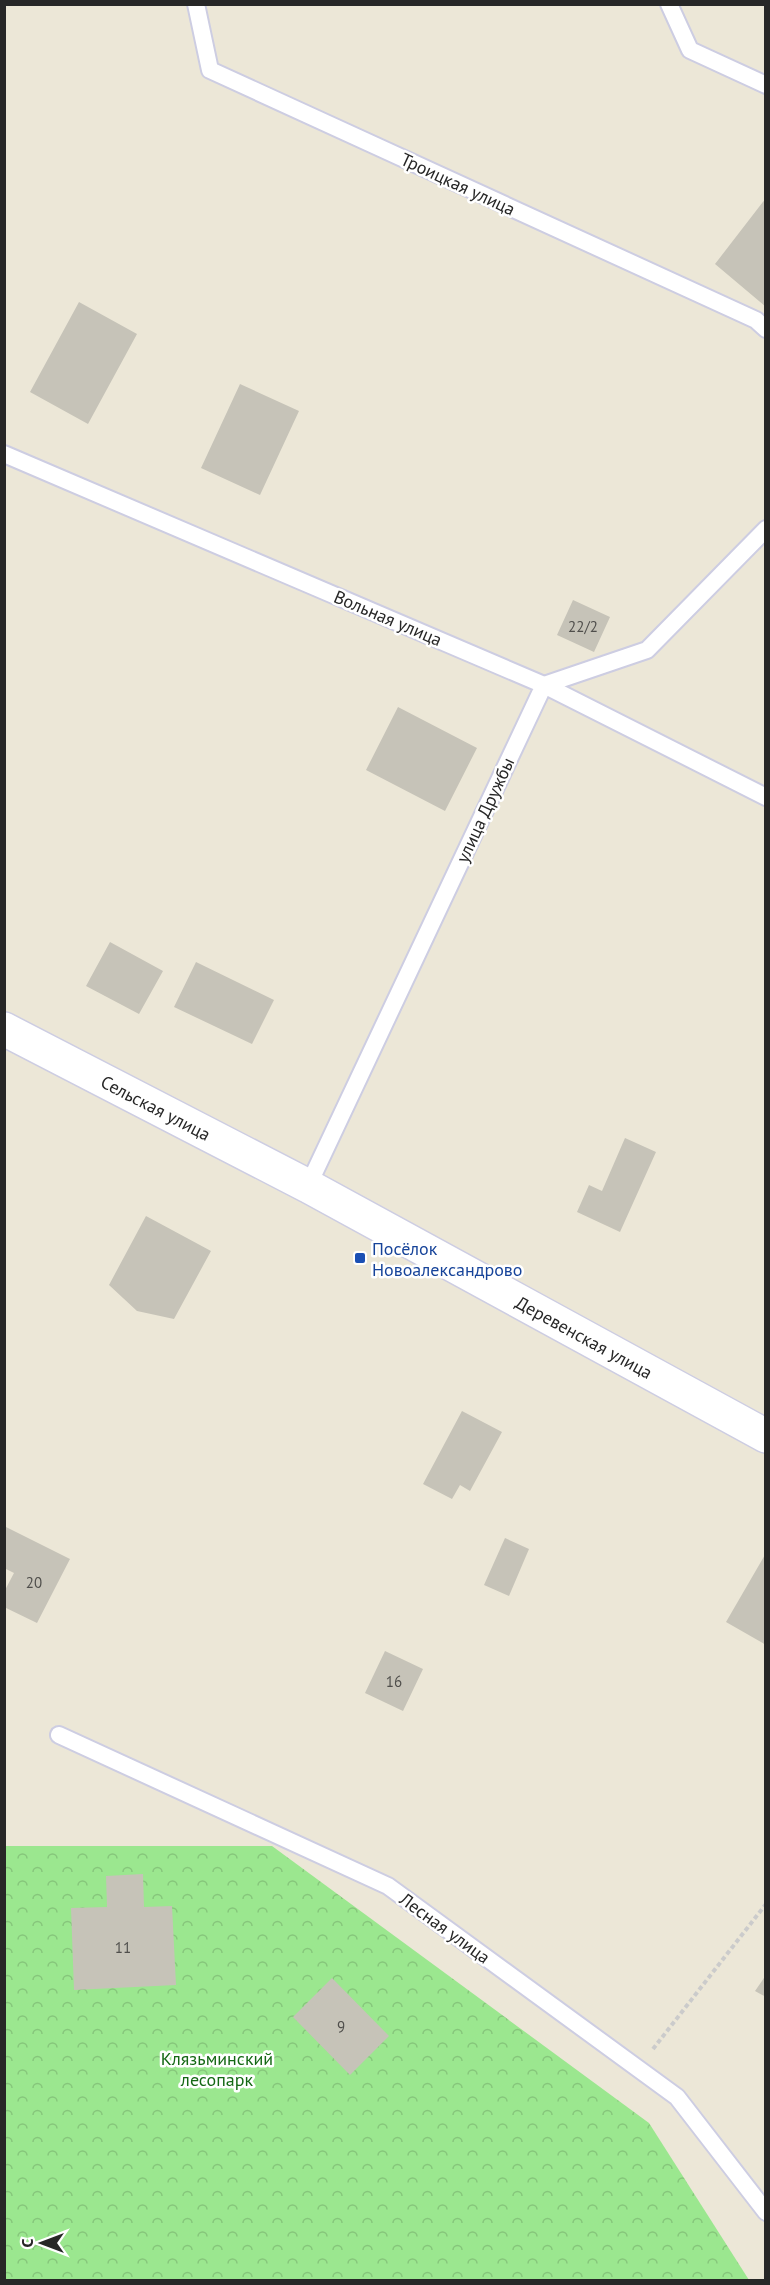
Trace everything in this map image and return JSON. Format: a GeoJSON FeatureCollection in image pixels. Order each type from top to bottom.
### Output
{"type":"FeatureCollection","features":[{"type":"Feature","properties":{"kind":"street","name":"Сельская улица"},"geometry":{"type":"LineString","coordinates":[[4,1029],[308,1186]]}},
{"type":"Feature","properties":{"kind":"street","name":"Деревенская улица"},"geometry":{"type":"LineString","coordinates":[[308,1186],[765,1436]]}},
{"type":"Feature","properties":{"kind":"lane","name":"Троицкая улица"},"geometry":{"type":"LineString","coordinates":[[196,4],[210,70],[756,320],[765,329]]}},
{"type":"Feature","properties":{"kind":"lane"},"geometry":{"type":"LineString","coordinates":[[669,4],[690,50],[765,85]]}},
{"type":"Feature","properties":{"kind":"lane","name":"Вольная улица"},"geometry":{"type":"LineString","coordinates":[[4,454],[544,685],[765,797]]}},
{"type":"Feature","properties":{"kind":"lane"},"geometry":{"type":"LineString","coordinates":[[544,685],[647,650],[765,529]]}},
{"type":"Feature","properties":{"kind":"lane","name":"улица Дружбы"},"geometry":{"type":"LineString","coordinates":[[308,1186],[544,685]]}},
{"type":"Feature","properties":{"kind":"lane","name":"Лесная улица"},"geometry":{"type":"LineString","coordinates":[[59,1735],[388,1886],[677,2097],[765,2212]]}},
{"type":"Feature","properties":{"kind":"path"},"geometry":{"type":"LineString","coordinates":[[638,2069],[765,1904]]}},
{"type":"Feature","properties":{"kind":"green space","name":"Клязьминский лесопарк"},"geometry":{"type":"Polygon","coordinates":[[[4,1846],[272,1846],[649,2123],[749,2280],[5,2280],[4,1846]]]}},
{"type":"Feature","properties":{"kind":"building"},"geometry":{"type":"Polygon","coordinates":[[[766,198],[766,307],[715,264],[766,198]]]}},
{"type":"Feature","properties":{"kind":"building"},"geometry":{"type":"Polygon","coordinates":[[[79,302],[137,334],[88,424],[30,392],[79,302]]]}},
{"type":"Feature","properties":{"kind":"building"},"geometry":{"type":"Polygon","coordinates":[[[240,384],[299,411],[260,495],[201,468],[240,384]]]}},
{"type":"Feature","properties":{"kind":"building"},"geometry":{"type":"Polygon","coordinates":[[[573,600],[610,617],[594,652],[557,635],[573,600]]]}},
{"type":"Feature","properties":{"kind":"building"},"geometry":{"type":"Polygon","coordinates":[[[398,707],[477,748],[445,811],[366,770],[398,707]]]}},
{"type":"Feature","properties":{"kind":"building"},"geometry":{"type":"Polygon","coordinates":[[[110,942],[163,971],[139,1014],[86,986],[110,942]]]}},
{"type":"Feature","properties":{"kind":"building"},"geometry":{"type":"Polygon","coordinates":[[[196,962],[274,1000],[252,1044],[174,1007],[196,962]]]}},
{"type":"Feature","properties":{"kind":"building"},"geometry":{"type":"Polygon","coordinates":[[[625,1138],[656,1152],[620,1232],[577,1212],[589,1185],[602,1191],[625,1138]]]}},
{"type":"Feature","properties":{"kind":"building"},"geometry":{"type":"Polygon","coordinates":[[[146,1216],[211,1251],[174,1319],[137,1311],[109,1285],[146,1216]]]}},
{"type":"Feature","properties":{"kind":"building"},"geometry":{"type":"Polygon","coordinates":[[[462,1411],[502,1432],[470,1491],[460,1485],[452,1499],[423,1484],[462,1411]]]}},
{"type":"Feature","properties":{"kind":"building"},"geometry":{"type":"Polygon","coordinates":[[[4,1526],[70,1559],[37,1623],[4,1607],[4,1592],[14,1573],[4,1568],[4,1526]]]}},
{"type":"Feature","properties":{"kind":"building"},"geometry":{"type":"Polygon","coordinates":[[[505,1538],[529,1549],[509,1596],[484,1585],[505,1538]]]}},
{"type":"Feature","properties":{"kind":"building"},"geometry":{"type":"Polygon","coordinates":[[[766,1553],[766,1645],[726,1622],[766,1553]]]}},
{"type":"Feature","properties":{"kind":"building"},"geometry":{"type":"Polygon","coordinates":[[[385,1651],[423,1669],[403,1711],[365,1693],[385,1651]]]}},
{"type":"Feature","properties":{"kind":"building"},"geometry":{"type":"Polygon","coordinates":[[[143,1874],[144,1907],[172,1906],[176,1985],[74,1990],[71,1908],[107,1907],[106,1876],[143,1874]]]}},
{"type":"Feature","properties":{"kind":"building"},"geometry":{"type":"Polygon","coordinates":[[[766,1975],[766,1997],[755,1991],[766,1975]]]}},
{"type":"Feature","properties":{"kind":"building"},"geometry":{"type":"Polygon","coordinates":[[[332,1978],[389,2036],[350,2075],[293,2017],[332,1978]]]}},
{"type":"Feature","properties":{"kind":"place","name":"Посёлок Новоалександрово"},"geometry":{"type":"Point","coordinates":[360,1258]}}]}
